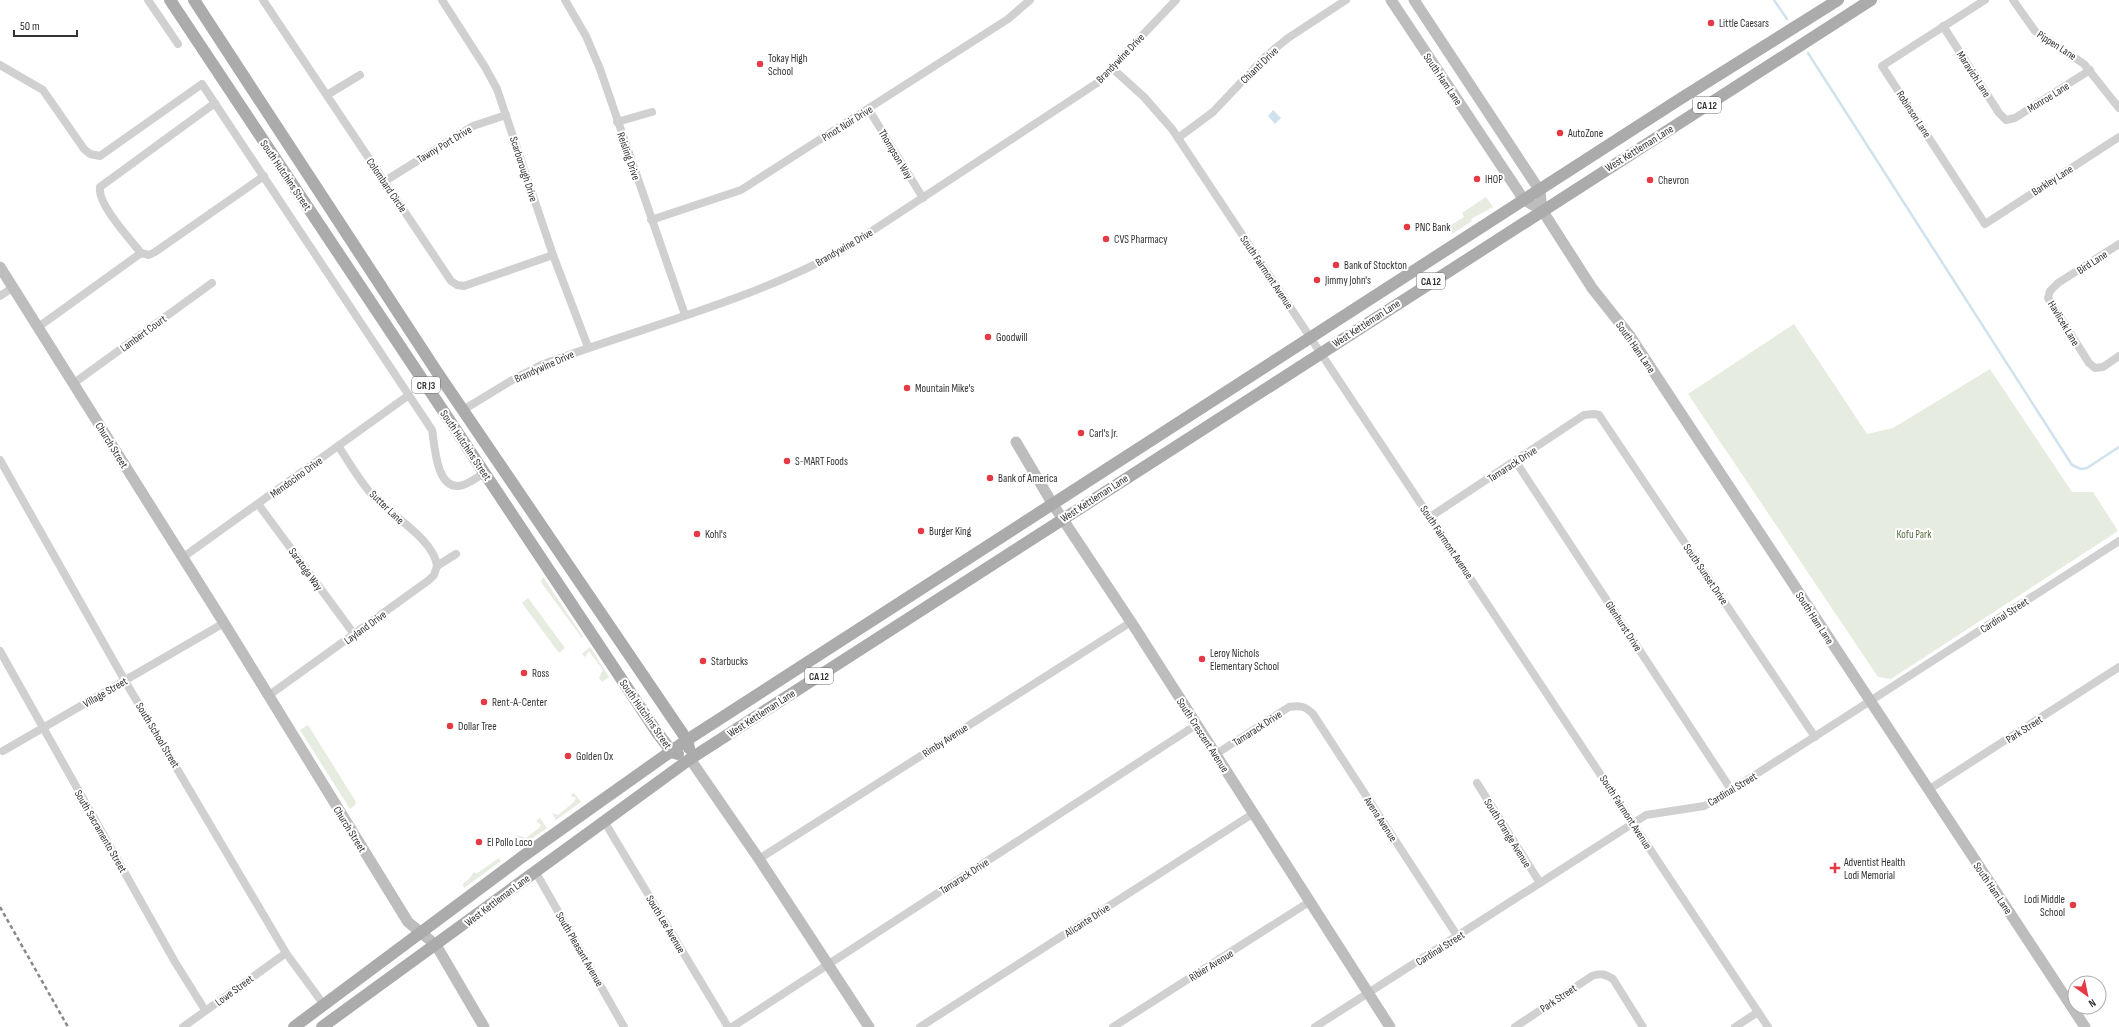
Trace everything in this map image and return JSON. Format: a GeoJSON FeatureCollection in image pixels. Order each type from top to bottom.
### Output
{"type":"FeatureCollection","features":[{"type":"Feature","properties":{"kind":"main road","name":"South Hutchins Street"},"geometry":{"type":"LineString","coordinates":[[170,0],[656,731],[672,752],[690,759]]}},
{"type":"Feature","properties":{"kind":"main road","name":"South Hutchins Street"},"geometry":{"type":"LineString","coordinates":[[194,0],[463,410],[687,740],[690,759],[759,859],[869,1027]]}},
{"type":"Feature","properties":{"kind":"main road","name":"South Ham Lane"},"geometry":{"type":"LineString","coordinates":[[1391,0],[1524,200],[1542,210]]}},
{"type":"Feature","properties":{"kind":"main road","name":"South Ham Lane"},"geometry":{"type":"LineString","coordinates":[[1414,0],[1540,191],[1542,210],[1592,288],[1630,336],[2085,1027]]}},
{"type":"Feature","properties":{"kind":"main road","name":"West Kettleman Lane"},"geometry":{"type":"LineString","coordinates":[[324,1005],[534,849],[687,740],[1052,503],[1540,191],[1686,95],[1838,0]]}},
{"type":"Feature","properties":{"kind":"main road","name":"West Kettleman Lane"},"geometry":{"type":"LineString","coordinates":[[336,1023],[436,945],[535,871],[690,759],[1542,210],[1871,0]]}},
{"type":"Feature","properties":{"kind":"main road","name":"Church Street"},"geometry":{"type":"LineString","coordinates":[[0,267],[224,623],[408,922],[436,945],[484,1027]]}},
{"type":"Feature","properties":{"kind":"main road","name":"South Crescent Avenue"},"geometry":{"type":"LineString","coordinates":[[1016,442],[1052,503],[1216,754],[1390,1027]]}},
{"type":"Feature","properties":{"kind":"main road"},"geometry":{"type":"LineString","coordinates":[[573,608],[590,619],[599,622],[607,622]]}},
{"type":"Feature","properties":{"kind":"main road"},"geometry":{"type":"LineString","coordinates":[[835,665],[847,649],[854,632]]}},
{"type":"Feature","properties":{"kind":"main road","name":"CA 12"},"geometry":{"type":"LineString","coordinates":[[294,1027],[324,1005]]}},
{"type":"Feature","properties":{"kind":"main road","name":"CA 12"},"geometry":{"type":"LineString","coordinates":[[322,1027],[336,1023]]}},
{"type":"Feature","properties":{"kind":"street"},"geometry":{"type":"LineString","coordinates":[[148,0],[178,44]]}},
{"type":"Feature","properties":{"kind":"street","name":"Scarborough Drive"},"geometry":{"type":"LineString","coordinates":[[442,0],[485,66],[497,89],[553,255],[588,347]]}},
{"type":"Feature","properties":{"kind":"street","name":"Reisling Drive"},"geometry":{"type":"LineString","coordinates":[[565,0],[586,36],[600,69],[617,122],[685,315]]}},
{"type":"Feature","properties":{"kind":"street","name":"Pinot Noir Drive"},"geometry":{"type":"LineString","coordinates":[[651,220],[741,190],[869,110],[1008,19],[1030,0]]}},
{"type":"Feature","properties":{"kind":"street","name":"Brandywine Drive"},"geometry":{"type":"LineString","coordinates":[[463,410],[514,379],[541,365],[588,347],[685,315],[801,272],[843,250],[1097,83],[1176,0]]}},
{"type":"Feature","properties":{"kind":"street","name":"Chianti Drive"},"geometry":{"type":"LineString","coordinates":[[1178,138],[1213,112],[1266,56],[1288,38],[1346,0]]}},
{"type":"Feature","properties":{"kind":"street"},"geometry":{"type":"LineString","coordinates":[[1943,26],[1985,0]]}},
{"type":"Feature","properties":{"kind":"street","name":"Pippen Lane"},"geometry":{"type":"LineString","coordinates":[[2012,0],[2035,31],[2073,55],[2090,70],[2119,108]]}},
{"type":"Feature","properties":{"kind":"street","name":"Colombard Circle"},"geometry":{"type":"LineString","coordinates":[[266,1],[451,281],[457,285],[464,286],[553,255]]}},
{"type":"Feature","properties":{"kind":"street","name":"Maravich Lane"},"geometry":{"type":"LineString","coordinates":[[1943,26],[1999,113],[2006,120]]}},
{"type":"Feature","properties":{"kind":"street","name":"Robinson Lane"},"geometry":{"type":"LineString","coordinates":[[1943,26],[1882,66],[1985,224]]}},
{"type":"Feature","properties":{"kind":"street"},"geometry":{"type":"LineString","coordinates":[[0,65],[43,90],[84,149],[90,154],[100,156],[202,84],[432,430],[439,470],[443,478],[450,484],[459,486],[484,473]]}},
{"type":"Feature","properties":{"kind":"street","name":"South Fairmont Avenue"},"geometry":{"type":"LineString","coordinates":[[1112,68],[1144,97],[1178,138],[1634,822],[1768,1027]]}},
{"type":"Feature","properties":{"kind":"street","name":"Monroe Lane"},"geometry":{"type":"LineString","coordinates":[[2006,120],[2015,118],[2090,70]]}},
{"type":"Feature","properties":{"kind":"street"},"geometry":{"type":"LineString","coordinates":[[327,95],[360,75]]}},
{"type":"Feature","properties":{"kind":"street"},"geometry":{"type":"LineString","coordinates":[[214,103],[100,187],[99,192],[106,206],[141,252],[149,254],[156,252],[264,176]]}},
{"type":"Feature","properties":{"kind":"street","name":"Thompson Way"},"geometry":{"type":"LineString","coordinates":[[869,110],[923,198]]}},
{"type":"Feature","properties":{"kind":"street"},"geometry":{"type":"LineString","coordinates":[[617,122],[652,112]]}},
{"type":"Feature","properties":{"kind":"street","name":"Tawny Port Drive"},"geometry":{"type":"LineString","coordinates":[[385,181],[473,126],[506,115]]}},
{"type":"Feature","properties":{"kind":"street","name":"Barkley Lane"},"geometry":{"type":"LineString","coordinates":[[1985,224],[2119,137]]}},
{"type":"Feature","properties":{"kind":"street","name":"Bird Lane"},"geometry":{"type":"LineString","coordinates":[[2065,279],[2119,244]]}},
{"type":"Feature","properties":{"kind":"street"},"geometry":{"type":"LineString","coordinates":[[37,328],[141,252]]}},
{"type":"Feature","properties":{"kind":"street","name":"Havlicek Lane"},"geometry":{"type":"LineString","coordinates":[[2065,279],[2050,291],[2048,298],[2089,363],[2096,368],[2103,367],[2119,356]]}},
{"type":"Feature","properties":{"kind":"street","name":"Lambert Court"},"geometry":{"type":"LineString","coordinates":[[74,383],[212,283]]}},
{"type":"Feature","properties":{"kind":"street"},"geometry":{"type":"LineString","coordinates":[[0,296],[12,288]]}},
{"type":"Feature","properties":{"kind":"street","name":"Mendocino Drive"},"geometry":{"type":"LineString","coordinates":[[182,558],[409,395]]}},
{"type":"Feature","properties":{"kind":"street","name":"Tamarack Drive"},"geometry":{"type":"LineString","coordinates":[[1430,517],[1516,462],[1584,415],[1594,414]]}},
{"type":"Feature","properties":{"kind":"street","name":"South Sunset Drive"},"geometry":{"type":"LineString","coordinates":[[1594,414],[1602,418],[1607,424],[1815,737]]}},
{"type":"Feature","properties":{"kind":"street","name":"Sutter Lane"},"geometry":{"type":"LineString","coordinates":[[338,446],[375,499],[404,523],[427,546],[434,555],[437,566]]}},
{"type":"Feature","properties":{"kind":"street","name":"South School Street"},"geometry":{"type":"LineString","coordinates":[[0,460],[125,680],[286,953],[324,1005]]}},
{"type":"Feature","properties":{"kind":"street","name":"Glenhurst Drive"},"geometry":{"type":"LineString","coordinates":[[1516,462],[1732,791]]}},
{"type":"Feature","properties":{"kind":"street","name":"Saratoga Way"},"geometry":{"type":"LineString","coordinates":[[258,504],[354,634]]}},
{"type":"Feature","properties":{"kind":"street","name":"Cardinal Street"},"geometry":{"type":"LineString","coordinates":[[1315,1027],[1458,937],[1646,815],[1704,806],[1732,791],[2119,541]]}},
{"type":"Feature","properties":{"kind":"street","name":"Layland Drive"},"geometry":{"type":"LineString","coordinates":[[268,696],[429,580],[434,575],[437,566],[456,554]]}},
{"type":"Feature","properties":{"kind":"street","name":"Rimby Avenue"},"geometry":{"type":"LineString","coordinates":[[759,859],[1130,622]]}},
{"type":"Feature","properties":{"kind":"street","name":"Village Street"},"geometry":{"type":"LineString","coordinates":[[2,751],[224,623]]}},
{"type":"Feature","properties":{"kind":"street","name":"South Sacramento Street"},"geometry":{"type":"LineString","coordinates":[[0,650],[34,708],[43,728],[205,1010]]}},
{"type":"Feature","properties":{"kind":"street","name":"Park Street"},"geometry":{"type":"LineString","coordinates":[[1928,790],[2119,668]]}},
{"type":"Feature","properties":{"kind":"street","name":"Tamarack Drive"},"geometry":{"type":"LineString","coordinates":[[1216,754],[1289,707],[1300,705]]}},
{"type":"Feature","properties":{"kind":"street","name":"Avena Avenue"},"geometry":{"type":"LineString","coordinates":[[1300,705],[1313,714],[1458,937]]}},
{"type":"Feature","properties":{"kind":"street","name":"Tamarack Drive"},"geometry":{"type":"LineString","coordinates":[[732,1027],[1196,725]]}},
{"type":"Feature","properties":{"kind":"street","name":"South Orange Avenue"},"geometry":{"type":"LineString","coordinates":[[1476,783],[1540,883]]}},
{"type":"Feature","properties":{"kind":"street","name":"Alicante Drive"},"geometry":{"type":"LineString","coordinates":[[920,1027],[1254,814]]}},
{"type":"Feature","properties":{"kind":"street","name":"South Lee Avenue"},"geometry":{"type":"LineString","coordinates":[[604,821],[728,1027]]}},
{"type":"Feature","properties":{"kind":"street","name":"South Pleasant Avenue"},"geometry":{"type":"LineString","coordinates":[[535,871],[624,1027]]}},
{"type":"Feature","properties":{"kind":"street","name":"Ribier Avenue"},"geometry":{"type":"LineString","coordinates":[[1113,1027],[1309,902]]}},
{"type":"Feature","properties":{"kind":"street","name":"Lowe Street"},"geometry":{"type":"LineString","coordinates":[[183,1027],[286,953]]}},
{"type":"Feature","properties":{"kind":"street","name":"Park Street"},"geometry":{"type":"LineString","coordinates":[[1515,1027],[1592,976],[1603,974],[1613,979],[1643,1027]]}},
{"type":"Feature","properties":{"kind":"street"},"geometry":{"type":"LineString","coordinates":[[1735,1027],[1758,1012]]}},
{"type":"Feature","properties":{"kind":"green space"},"geometry":{"type":"Polygon","coordinates":[[[1486,197],[1493,207],[1471,219],[1472,221],[1452,234],[1448,227],[1464,217],[1462,213],[1486,197]]]}},
{"type":"Feature","properties":{"kind":"green space","name":"Kofu Park"},"geometry":{"type":"Polygon","coordinates":[[[1794,324],[1867,434],[1893,428],[1990,369],[2072,492],[2093,492],[2118,531],[1891,679],[1878,677],[1688,394],[1794,324]]]}},
{"type":"Feature","properties":{"kind":"green space"},"geometry":{"type":"Polygon","coordinates":[[[543,577],[583,637],[582,638],[541,582],[543,577]]]}},
{"type":"Feature","properties":{"kind":"green space"},"geometry":{"type":"Polygon","coordinates":[[[528,598],[565,648],[559,653],[522,603],[528,598]]]}},
{"type":"Feature","properties":{"kind":"green space"},"geometry":{"type":"Polygon","coordinates":[[[590,647],[609,677],[602,682],[599,678],[603,670],[589,651],[585,657],[582,654],[590,647]]]}},
{"type":"Feature","properties":{"kind":"green space"},"geometry":{"type":"Polygon","coordinates":[[[308,725],[356,802],[350,809],[300,730],[308,725]]]}},
{"type":"Feature","properties":{"kind":"green space"},"geometry":{"type":"Polygon","coordinates":[[[574,793],[581,802],[556,820],[552,813],[558,815],[574,802],[576,798],[570,795],[574,793]]]}},
{"type":"Feature","properties":{"kind":"green space"},"geometry":{"type":"Polygon","coordinates":[[[540,818],[547,828],[524,844],[517,835],[526,838],[539,828],[541,825],[536,821],[540,818]]]}},
{"type":"Feature","properties":{"kind":"green space"},"geometry":{"type":"Polygon","coordinates":[[[499,858],[501,861],[464,888],[463,884],[474,872],[476,874],[499,858]]]}},
{"type":"Feature","properties":{"kind":"water"},"geometry":{"type":"Polygon","coordinates":[[[1273,110],[1281,118],[1275,124],[1268,116],[1273,110]]]}},
{"type":"Feature","properties":{"kind":"waterway"},"geometry":{"type":"LineString","coordinates":[[1774,0],[1787,19]]}},
{"type":"Feature","properties":{"kind":"waterway"},"geometry":{"type":"LineString","coordinates":[[1808,53],[2072,465],[2081,469],[2087,468],[2119,447]]}},
{"type":"Feature","properties":{"kind":"railway"},"geometry":{"type":"LineString","coordinates":[[0,907],[68,1027]]}},
{"type":"Feature","properties":{"kind":"place","name":"Little Caesars"},"geometry":{"type":"Point","coordinates":[1711,23]}},
{"type":"Feature","properties":{"kind":"place","name":"Tokay High School"},"geometry":{"type":"Point","coordinates":[760,64]}},
{"type":"Feature","properties":{"kind":"place","name":"AutoZone"},"geometry":{"type":"Point","coordinates":[1560,133]}},
{"type":"Feature","properties":{"kind":"place","name":"IHOP"},"geometry":{"type":"Point","coordinates":[1477,179]}},
{"type":"Feature","properties":{"kind":"place","name":"Chevron"},"geometry":{"type":"Point","coordinates":[1650,180]}},
{"type":"Feature","properties":{"kind":"place","name":"PNC Bank"},"geometry":{"type":"Point","coordinates":[1407,227]}},
{"type":"Feature","properties":{"kind":"place","name":"CVS Pharmacy"},"geometry":{"type":"Point","coordinates":[1106,239]}},
{"type":"Feature","properties":{"kind":"place","name":"Bank of Stockton"},"geometry":{"type":"Point","coordinates":[1336,265]}},
{"type":"Feature","properties":{"kind":"place","name":"Jimmy John's"},"geometry":{"type":"Point","coordinates":[1317,280]}},
{"type":"Feature","properties":{"kind":"place","name":"Goodwill"},"geometry":{"type":"Point","coordinates":[988,337]}},
{"type":"Feature","properties":{"kind":"place","name":"Mountain Mike's"},"geometry":{"type":"Point","coordinates":[907,388]}},
{"type":"Feature","properties":{"kind":"place","name":"Carl's Jr."},"geometry":{"type":"Point","coordinates":[1081,433]}},
{"type":"Feature","properties":{"kind":"place","name":"S-MART Foods"},"geometry":{"type":"Point","coordinates":[787,461]}},
{"type":"Feature","properties":{"kind":"place","name":"Bank of America"},"geometry":{"type":"Point","coordinates":[990,478]}},
{"type":"Feature","properties":{"kind":"place","name":"Burger King"},"geometry":{"type":"Point","coordinates":[921,531]}},
{"type":"Feature","properties":{"kind":"place","name":"Kohl's"},"geometry":{"type":"Point","coordinates":[697,534]}},
{"type":"Feature","properties":{"kind":"place","name":"Leroy Nichols Elementary School"},"geometry":{"type":"Point","coordinates":[1202,659]}},
{"type":"Feature","properties":{"kind":"place","name":"Starbucks"},"geometry":{"type":"Point","coordinates":[703,661]}},
{"type":"Feature","properties":{"kind":"place","name":"Ross"},"geometry":{"type":"Point","coordinates":[524,673]}},
{"type":"Feature","properties":{"kind":"place","name":"Rent-A-Center"},"geometry":{"type":"Point","coordinates":[484,702]}},
{"type":"Feature","properties":{"kind":"place","name":"Dollar Tree"},"geometry":{"type":"Point","coordinates":[450,726]}},
{"type":"Feature","properties":{"kind":"place","name":"Golden Ox"},"geometry":{"type":"Point","coordinates":[568,756]}},
{"type":"Feature","properties":{"kind":"place","name":"El Pollo Loco"},"geometry":{"type":"Point","coordinates":[479,842]}},
{"type":"Feature","properties":{"kind":"place","name":"Adventist Health Lodi Memorial"},"geometry":{"type":"Point","coordinates":[1835,868]}},
{"type":"Feature","properties":{"kind":"place","name":"Lodi Middle School"},"geometry":{"type":"Point","coordinates":[2073,905]}}]}
